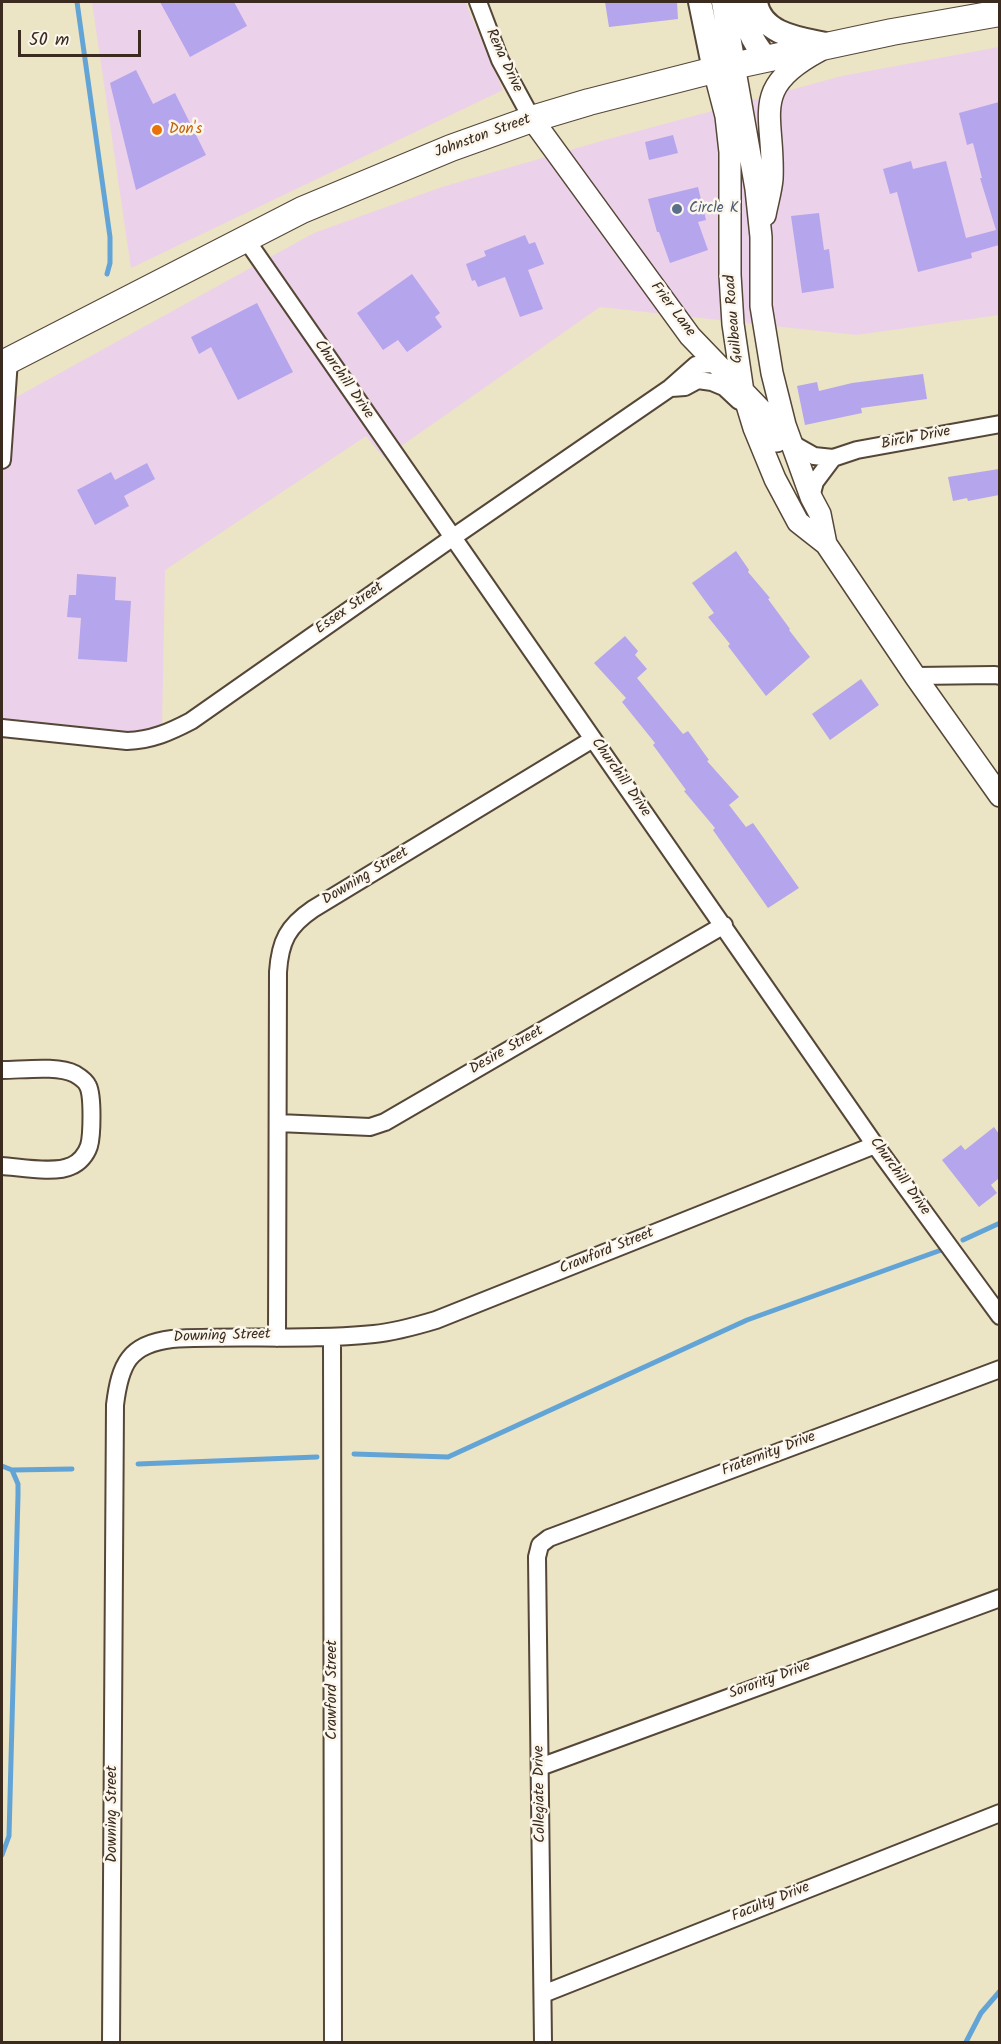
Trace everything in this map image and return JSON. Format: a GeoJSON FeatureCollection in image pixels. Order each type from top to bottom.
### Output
{"type":"FeatureCollection","features":[{"type":"Feature","properties":{"kind":"main road"},"geometry":{"type":"LineString","coordinates":[[700,2],[724,67]]}},
{"type":"Feature","properties":{"kind":"main road"},"geometry":{"type":"LineString","coordinates":[[723,2],[724,67]]}},
{"type":"Feature","properties":{"kind":"main road"},"geometry":{"type":"LineString","coordinates":[[743,2],[748,30],[756,47],[766,58]]}},
{"type":"Feature","properties":{"kind":"main road"},"geometry":{"type":"LineString","coordinates":[[756,2],[766,23],[782,33],[831,45]]}},
{"type":"Feature","properties":{"kind":"main road","name":"Johnston Street"},"geometry":{"type":"LineString","coordinates":[[5,362],[302,210],[451,148],[532,119],[724,67],[999,13]]}},
{"type":"Feature","properties":{"kind":"street","name":"Rena Drive"},"geometry":{"type":"LineString","coordinates":[[478,2],[500,60],[532,119]]}},
{"type":"Feature","properties":{"kind":"street"},"geometry":{"type":"LineString","coordinates":[[761,237],[772,179],[770,98],[778,83],[801,61],[831,45]]}},
{"type":"Feature","properties":{"kind":"street","name":"Guilbeau Road"},"geometry":{"type":"LineString","coordinates":[[724,67],[756,189],[761,237],[761,306],[765,337],[781,411],[811,496],[820,514],[825,544]]}},
{"type":"Feature","properties":{"kind":"street","name":"Guilbeau Road"},"geometry":{"type":"LineString","coordinates":[[724,67],[730,152],[732,304],[744,392],[750,414],[775,478],[798,522],[825,544],[999,796]]}},
{"type":"Feature","properties":{"kind":"street","name":"Frier Lane"},"geometry":{"type":"LineString","coordinates":[[532,119],[690,336],[767,416],[787,468],[811,496]]}},
{"type":"Feature","properties":{"kind":"street","name":"Churchill Drive"},"geometry":{"type":"LineString","coordinates":[[245,238],[876,1145],[999,1316]]}},
{"type":"Feature","properties":{"kind":"street"},"geometry":{"type":"LineString","coordinates":[[2,460],[5,362]]}},
{"type":"Feature","properties":{"kind":"street","name":"Essex Street"},"geometry":{"type":"LineString","coordinates":[[2,728],[127,741],[144,740],[167,734],[191,721],[670,388],[696,365],[716,364]]}},
{"type":"Feature","properties":{"kind":"street","name":"Essex Street"},"geometry":{"type":"LineString","coordinates":[[670,388],[685,387],[698,380],[712,382],[724,387],[750,414]]}},
{"type":"Feature","properties":{"kind":"street","name":"Birch Drive"},"geometry":{"type":"LineString","coordinates":[[833,458],[857,450],[999,424]]}},
{"type":"Feature","properties":{"kind":"street"},"geometry":{"type":"LineString","coordinates":[[791,442],[814,456],[833,458]]}},
{"type":"Feature","properties":{"kind":"street"},"geometry":{"type":"LineString","coordinates":[[811,496],[815,482],[833,458]]}},
{"type":"Feature","properties":{"kind":"street"},"geometry":{"type":"LineString","coordinates":[[915,676],[999,676]]}},
{"type":"Feature","properties":{"kind":"street","name":"Downing Street"},"geometry":{"type":"LineString","coordinates":[[111,2043],[115,1417],[118,1382],[138,1349],[154,1341],[196,1338],[277,1338],[278,972],[282,944],[293,925],[313,909],[593,739]]}},
{"type":"Feature","properties":{"kind":"street","name":"Desire Street"},"geometry":{"type":"LineString","coordinates":[[278,1123],[370,1127],[385,1122],[724,925]]}},
{"type":"Feature","properties":{"kind":"street"},"geometry":{"type":"LineString","coordinates":[[2,1070],[62,1070],[82,1078],[91,1094],[90,1143],[86,1153],[79,1161],[70,1167],[60,1169],[2,1166]]}},
{"type":"Feature","properties":{"kind":"street","name":"Crawford Street"},"geometry":{"type":"LineString","coordinates":[[277,1338],[375,1334],[405,1329],[436,1320],[876,1145]]}},
{"type":"Feature","properties":{"kind":"street","name":"Crawford Street"},"geometry":{"type":"LineString","coordinates":[[332,1337],[333,2043]]}},
{"type":"Feature","properties":{"kind":"street","name":"Fraternity Drive"},"geometry":{"type":"LineString","coordinates":[[540,1545],[549,1538],[999,1369]]}},
{"type":"Feature","properties":{"kind":"street","name":"Collegiate Drive"},"geometry":{"type":"LineString","coordinates":[[540,1545],[537,1557],[543,2043]]}},
{"type":"Feature","properties":{"kind":"street","name":"Sorority Drive"},"geometry":{"type":"LineString","coordinates":[[540,1767],[999,1598]]}},
{"type":"Feature","properties":{"kind":"street","name":"Faculty Drive"},"geometry":{"type":"LineString","coordinates":[[543,1994],[999,1813]]}},
{"type":"Feature","properties":{"kind":"shaded area"},"geometry":{"type":"Polygon","coordinates":[[[92,2],[465,2],[503,90],[131,268],[92,2]]]}},
{"type":"Feature","properties":{"kind":"shaded area"},"geometry":{"type":"Polygon","coordinates":[[[999,47],[999,315],[856,335],[600,307],[384,458],[366,436],[165,570],[162,728],[139,734],[2,719],[2,405],[314,233],[442,187],[842,76],[999,47]]]}},
{"type":"Feature","properties":{"kind":"building"},"geometry":{"type":"Polygon","coordinates":[[[160,2],[234,2],[247,26],[190,57],[160,2]]]}},
{"type":"Feature","properties":{"kind":"building"},"geometry":{"type":"Polygon","coordinates":[[[605,2],[677,2],[678,19],[609,27],[605,2]]]}},
{"type":"Feature","properties":{"kind":"building","name":"Don's"},"geometry":{"type":"Polygon","coordinates":[[[136,70],[153,104],[175,93],[206,155],[136,190],[110,83],[136,70]]]}},
{"type":"Feature","properties":{"kind":"building"},"geometry":{"type":"Polygon","coordinates":[[[999,102],[999,245],[971,253],[972,258],[918,272],[897,192],[890,194],[883,169],[911,161],[913,169],[946,161],[966,238],[996,230],[980,178],[982,178],[973,143],[967,145],[959,113],[999,102]]]}},
{"type":"Feature","properties":{"kind":"building"},"geometry":{"type":"Polygon","coordinates":[[[673,135],[678,153],[649,160],[645,142],[673,135]]]}},
{"type":"Feature","properties":{"kind":"building"},"geometry":{"type":"Polygon","coordinates":[[[698,187],[706,220],[698,222],[708,250],[670,263],[659,232],[657,232],[648,199],[698,187]]]}},
{"type":"Feature","properties":{"kind":"building"},"geometry":{"type":"Polygon","coordinates":[[[819,213],[824,250],[829,249],[834,288],[802,293],[791,216],[819,213]]]}},
{"type":"Feature","properties":{"kind":"building"},"geometry":{"type":"Polygon","coordinates":[[[525,235],[529,244],[535,242],[544,264],[528,270],[543,309],[520,317],[505,277],[478,287],[475,280],[472,281],[466,264],[486,256],[484,251],[525,235]]]}},
{"type":"Feature","properties":{"kind":"building"},"geometry":{"type":"Polygon","coordinates":[[[412,274],[440,313],[435,317],[442,327],[407,352],[398,340],[383,350],[357,313],[412,274]]]}},
{"type":"Feature","properties":{"kind":"building"},"geometry":{"type":"Polygon","coordinates":[[[257,303],[293,372],[238,400],[211,347],[199,354],[191,337],[257,303]]]}},
{"type":"Feature","properties":{"kind":"building"},"geometry":{"type":"Polygon","coordinates":[[[923,374],[927,399],[861,408],[862,413],[805,425],[797,386],[817,382],[819,391],[852,383],[923,374]]]}},
{"type":"Feature","properties":{"kind":"building"},"geometry":{"type":"Polygon","coordinates":[[[147,463],[155,479],[124,496],[129,506],[95,525],[77,490],[111,472],[115,480],[147,463]]]}},
{"type":"Feature","properties":{"kind":"building"},"geometry":{"type":"Polygon","coordinates":[[[999,469],[999,495],[968,501],[967,498],[953,501],[948,477],[999,469]]]}},
{"type":"Feature","properties":{"kind":"building"},"geometry":{"type":"Polygon","coordinates":[[[736,551],[749,570],[748,572],[770,598],[768,599],[810,657],[766,696],[708,617],[714,613],[692,583],[736,551]]]}},
{"type":"Feature","properties":{"kind":"building"},"geometry":{"type":"Polygon","coordinates":[[[77,574],[116,577],[115,600],[131,601],[127,662],[78,659],[81,618],[67,617],[69,595],[76,595],[77,574]]]}},
{"type":"Feature","properties":{"kind":"building"},"geometry":{"type":"Polygon","coordinates":[[[625,636],[638,651],[635,655],[647,669],[637,678],[683,734],[688,731],[709,760],[707,761],[739,797],[729,805],[746,827],[753,823],[799,888],[768,908],[713,830],[715,828],[684,791],[686,790],[653,745],[655,743],[622,702],[626,698],[594,663],[625,636]]]}},
{"type":"Feature","properties":{"kind":"building"},"geometry":{"type":"Polygon","coordinates":[[[861,679],[879,705],[830,740],[812,714],[861,679]]]}},
{"type":"Feature","properties":{"kind":"building"},"geometry":{"type":"Polygon","coordinates":[[[994,1127],[999,1134],[999,1178],[991,1185],[997,1193],[979,1207],[942,1160],[961,1145],[965,1150],[994,1127]]]}},
{"type":"Feature","properties":{"kind":"waterway"},"geometry":{"type":"LineString","coordinates":[[77,2],[110,237],[110,263],[107,274]]}},
{"type":"Feature","properties":{"kind":"waterway"},"geometry":{"type":"LineString","coordinates":[[963,1240],[1000,1223]]}},
{"type":"Feature","properties":{"kind":"waterway"},"geometry":{"type":"LineString","coordinates":[[354,1454],[448,1457],[747,1320],[944,1249]]}},
{"type":"Feature","properties":{"kind":"waterway"},"geometry":{"type":"LineString","coordinates":[[138,1464],[317,1457]]}},
{"type":"Feature","properties":{"kind":"waterway"},"geometry":{"type":"LineString","coordinates":[[2,1466],[12,1470],[72,1469]]}},
{"type":"Feature","properties":{"kind":"waterway"},"geometry":{"type":"LineString","coordinates":[[2,1855],[9,1836],[18,1495],[18,1484],[12,1470]]}},
{"type":"Feature","properties":{"kind":"waterway"},"geometry":{"type":"LineString","coordinates":[[966,2042],[981,2013],[1000,1991]]}},
{"type":"Feature","properties":{"kind":"place","name":"Don's"},"geometry":{"type":"Point","coordinates":[157,130]}},
{"type":"Feature","properties":{"kind":"place","name":"Circle K"},"geometry":{"type":"Point","coordinates":[677,209]}}]}
